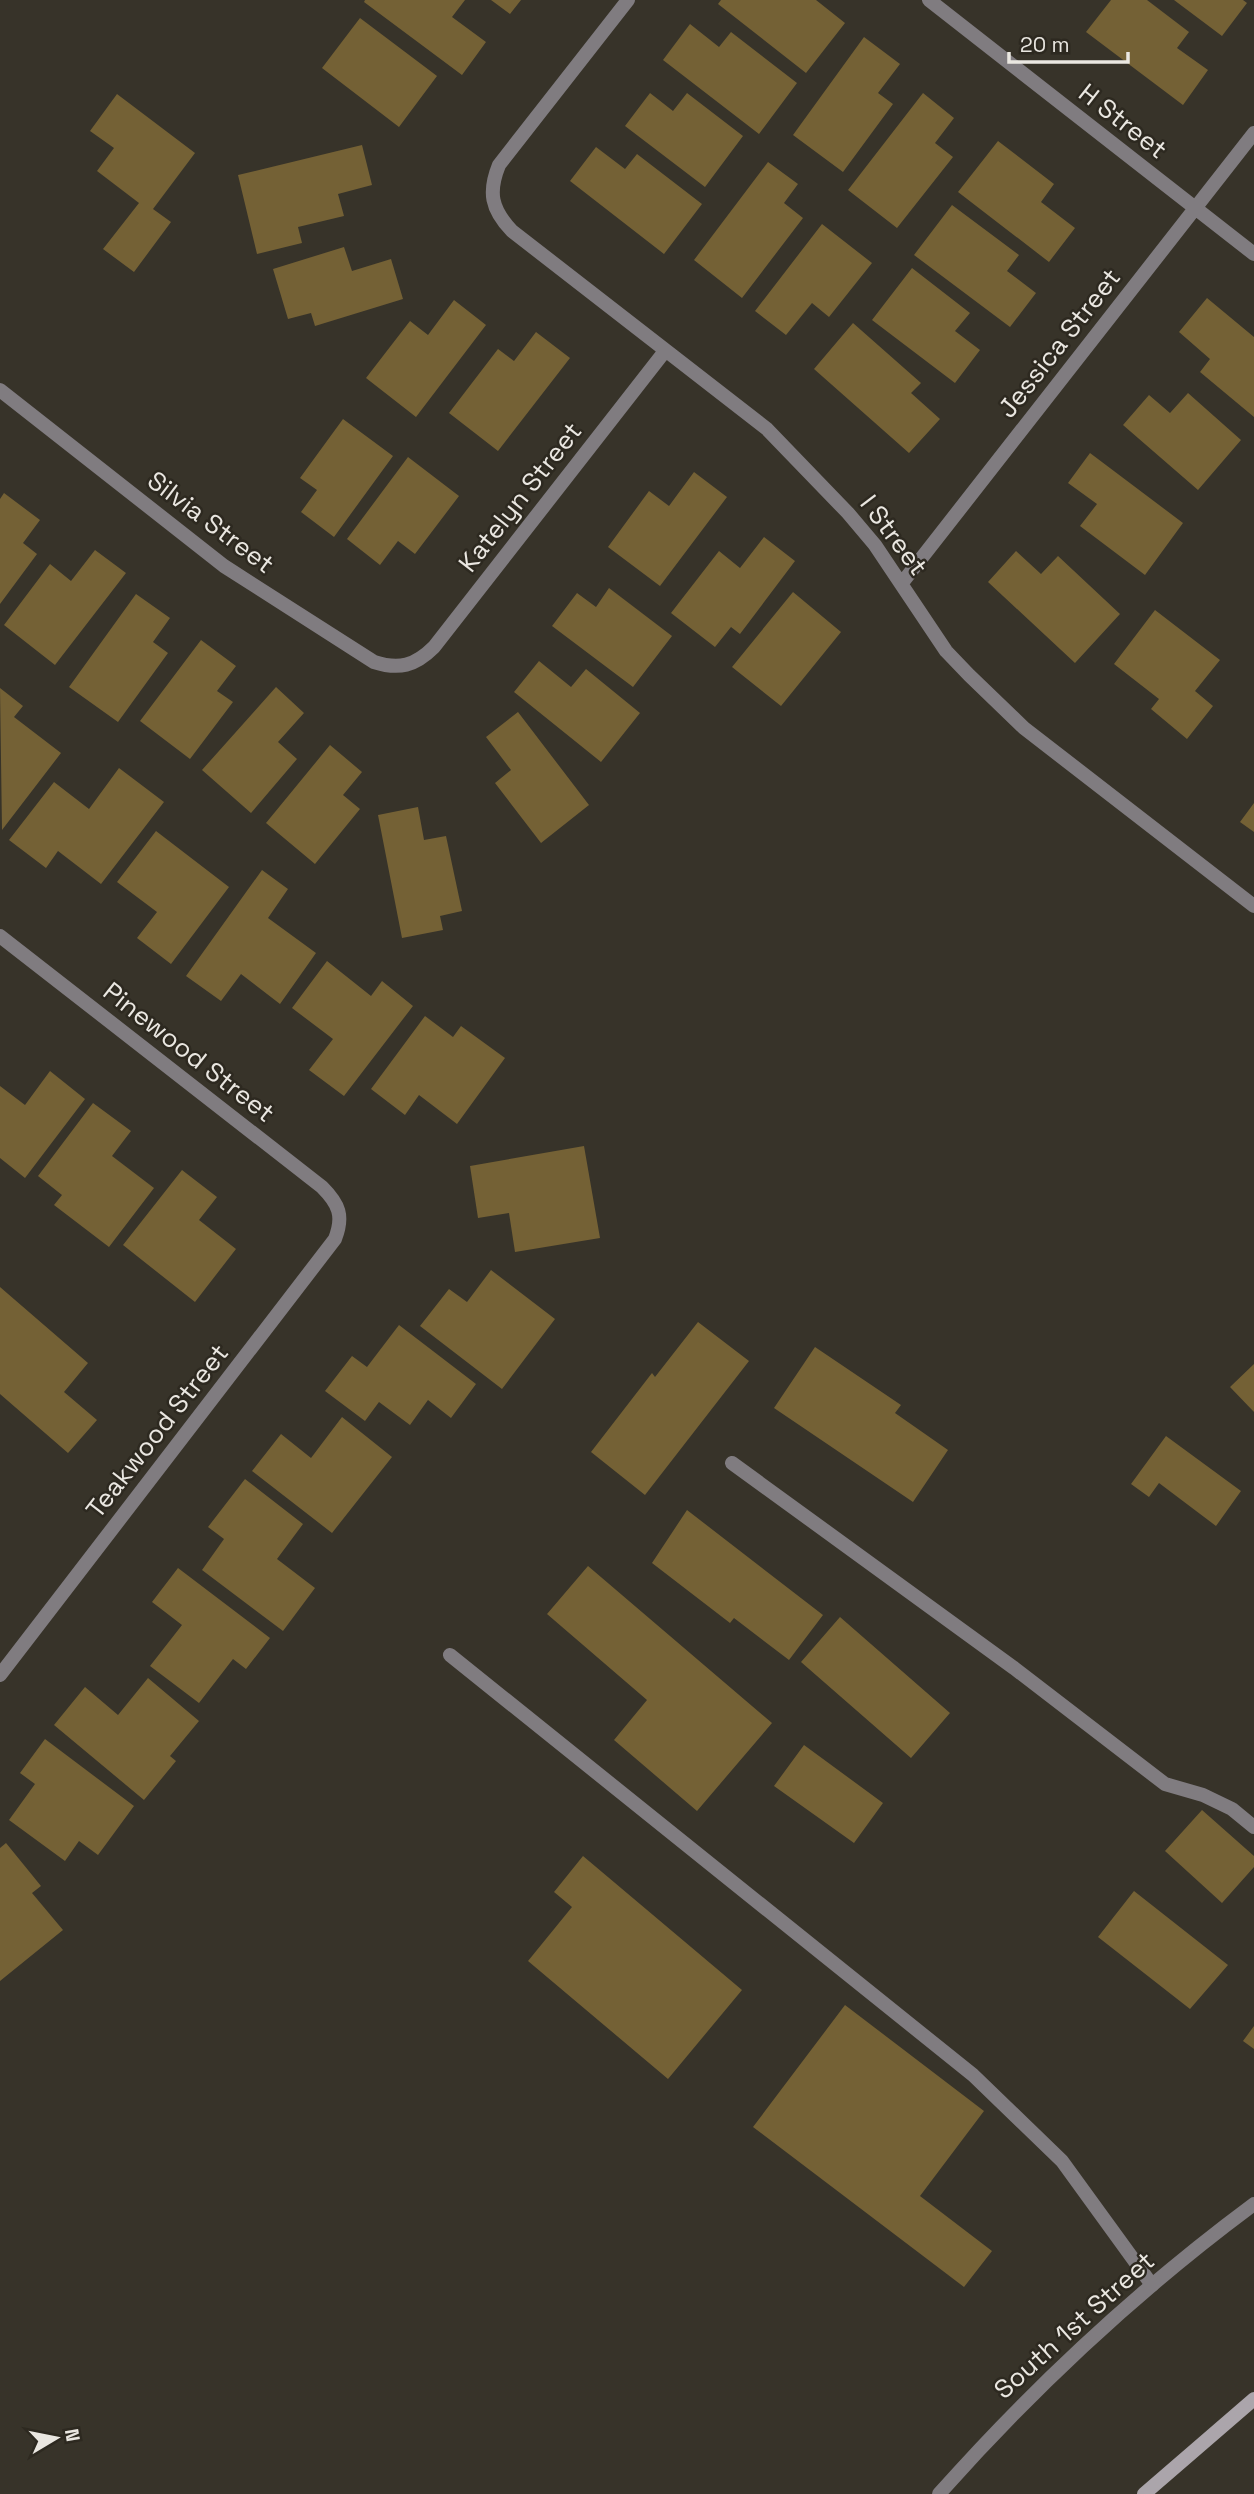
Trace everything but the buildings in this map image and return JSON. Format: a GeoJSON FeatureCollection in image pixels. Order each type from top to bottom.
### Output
{"type":"FeatureCollection","features":[{"type":"Feature","properties":{"kind":"main road"},"geometry":{"type":"LineString","coordinates":[[1144,2494],[1254,2399]]}},
{"type":"Feature","properties":{"kind":"street","name":"I Street"},"geometry":{"type":"LineString","coordinates":[[628,0],[499,164],[492,181],[491,199],[498,217],[512,231],[756,421],[795,456],[848,513],[902,583],[946,650],[1024,728],[1254,906]]}},
{"type":"Feature","properties":{"kind":"street","name":"H Street"},"geometry":{"type":"LineString","coordinates":[[929,0],[1254,254]]}},
{"type":"Feature","properties":{"kind":"street","name":"Jessica Street"},"geometry":{"type":"LineString","coordinates":[[902,583],[1254,133]]}},
{"type":"Feature","properties":{"kind":"street","name":"Katelyn Street"},"geometry":{"type":"LineString","coordinates":[[407,666],[422,659],[434,646],[665,351]]}},
{"type":"Feature","properties":{"kind":"street","name":"Silvia Street"},"geometry":{"type":"LineString","coordinates":[[0,390],[254,587],[374,662],[391,667],[407,666]]}},
{"type":"Feature","properties":{"kind":"street","name":"Pinewood Street"},"geometry":{"type":"LineString","coordinates":[[0,936],[322,1187],[334,1198],[341,1212]]}},
{"type":"Feature","properties":{"kind":"street","name":"Teakwood Street"},"geometry":{"type":"LineString","coordinates":[[0,1675],[335,1239],[341,1212]]}},
{"type":"Feature","properties":{"kind":"street"},"geometry":{"type":"LineString","coordinates":[[732,1463],[1014,1668],[1165,1784],[1203,1795],[1232,1809],[1254,1827]]}},
{"type":"Feature","properties":{"kind":"street"},"geometry":{"type":"LineString","coordinates":[[450,1655],[973,2075],[1062,2161],[1152,2285]]}},
{"type":"Feature","properties":{"kind":"street","name":"South 1st Street"},"geometry":{"type":"LineString","coordinates":[[939,2494],[1031,2393],[1083,2344],[1254,2204]]}}]}
